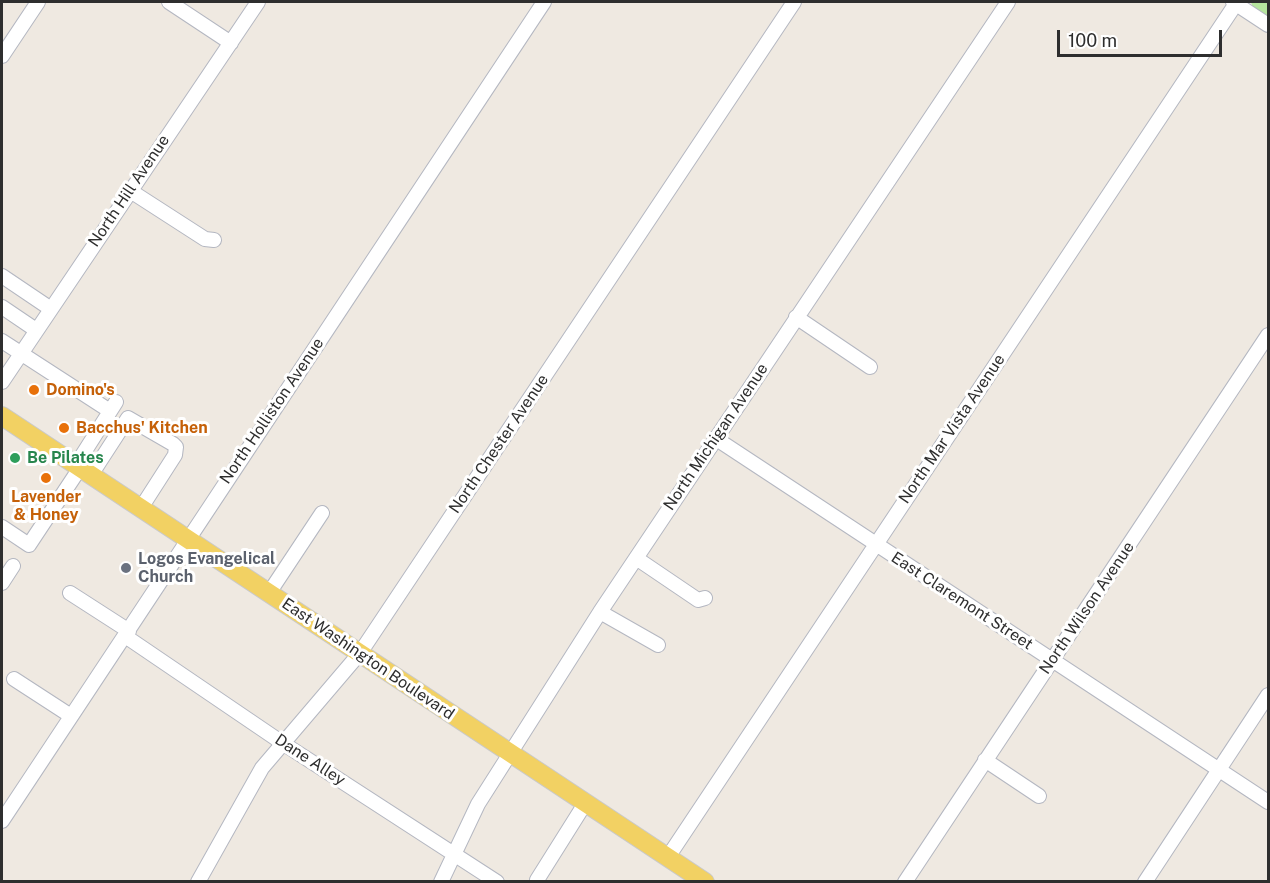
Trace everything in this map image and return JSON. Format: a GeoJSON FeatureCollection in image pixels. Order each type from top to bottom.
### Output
{"type":"FeatureCollection","features":[{"type":"Feature","properties":{"kind":"main road","name":"East Washington Boulevard"},"geometry":{"type":"LineString","coordinates":[[2,416],[705,882]]}},
{"type":"Feature","properties":{"kind":"street"},"geometry":{"type":"LineString","coordinates":[[2,56],[38,2]]}},
{"type":"Feature","properties":{"kind":"street"},"geometry":{"type":"LineString","coordinates":[[169,2],[231,43]]}},
{"type":"Feature","properties":{"kind":"street","name":"North Hill Avenue"},"geometry":{"type":"LineString","coordinates":[[2,382],[129,190],[258,2]]}},
{"type":"Feature","properties":{"kind":"street","name":"North Holliston Avenue"},"geometry":{"type":"LineString","coordinates":[[2,821],[178,557],[187,538],[544,2]]}},
{"type":"Feature","properties":{"kind":"street","name":"North Chester Avenue"},"geometry":{"type":"LineString","coordinates":[[198,882],[245,794],[281,742],[344,675],[360,653],[794,2]]}},
{"type":"Feature","properties":{"kind":"street","name":"North Michigan Avenue"},"geometry":{"type":"LineString","coordinates":[[441,882],[453,852],[510,753],[600,612],[1008,2]]}},
{"type":"Feature","properties":{"kind":"street"},"geometry":{"type":"LineString","coordinates":[[1235,2],[1269,25]]}},
{"type":"Feature","properties":{"kind":"street","name":"North Mar Vista Avenue"},"geometry":{"type":"LineString","coordinates":[[668,857],[1235,2]]}},
{"type":"Feature","properties":{"kind":"street"},"geometry":{"type":"LineString","coordinates":[[129,190],[205,239],[214,240]]}},
{"type":"Feature","properties":{"kind":"street"},"geometry":{"type":"LineString","coordinates":[[2,276],[51,309]]}},
{"type":"Feature","properties":{"kind":"street"},"geometry":{"type":"LineString","coordinates":[[2,307],[36,330]]}},
{"type":"Feature","properties":{"kind":"street"},"geometry":{"type":"LineString","coordinates":[[796,317],[870,367]]}},
{"type":"Feature","properties":{"kind":"street","name":"North Wilson Avenue"},"geometry":{"type":"LineString","coordinates":[[905,882],[1269,335]]}},
{"type":"Feature","properties":{"kind":"street"},"geometry":{"type":"LineString","coordinates":[[3,345],[113,407],[82,470]]}},
{"type":"Feature","properties":{"kind":"street"},"geometry":{"type":"LineString","coordinates":[[2,527],[29,545],[82,470],[128,418],[176,447],[176,455],[141,508]]}},
{"type":"Feature","properties":{"kind":"street","name":"East Claremont Street"},"geometry":{"type":"LineString","coordinates":[[715,438],[1269,802]]}},
{"type":"Feature","properties":{"kind":"street"},"geometry":{"type":"LineString","coordinates":[[269,593],[322,513]]}},
{"type":"Feature","properties":{"kind":"street"},"geometry":{"type":"LineString","coordinates":[[636,558],[698,600],[705,598]]}},
{"type":"Feature","properties":{"kind":"street"},"geometry":{"type":"LineString","coordinates":[[2,583],[13,566]]}},
{"type":"Feature","properties":{"kind":"street","name":"Dane Alley"},"geometry":{"type":"LineString","coordinates":[[70,593],[281,742],[497,882]]}},
{"type":"Feature","properties":{"kind":"street"},"geometry":{"type":"LineString","coordinates":[[600,612],[658,645]]}},
{"type":"Feature","properties":{"kind":"street"},"geometry":{"type":"LineString","coordinates":[[14,679],[71,716]]}},
{"type":"Feature","properties":{"kind":"street"},"geometry":{"type":"LineString","coordinates":[[1145,882],[1269,695]]}},
{"type":"Feature","properties":{"kind":"street"},"geometry":{"type":"LineString","coordinates":[[986,760],[1039,796]]}},
{"type":"Feature","properties":{"kind":"street"},"geometry":{"type":"LineString","coordinates":[[537,880],[586,802]]}},
{"type":"Feature","properties":{"kind":"green space"},"geometry":{"type":"Polygon","coordinates":[[[1251,2],[1268,2],[1268,18],[1253,8],[1251,2]]]}},
{"type":"Feature","properties":{"kind":"place","name":"Domino's"},"geometry":{"type":"Point","coordinates":[34,390]}},
{"type":"Feature","properties":{"kind":"place","name":"Bacchus' Kitchen"},"geometry":{"type":"Point","coordinates":[64,428]}},
{"type":"Feature","properties":{"kind":"place","name":"Be Pilates"},"geometry":{"type":"Point","coordinates":[15,458]}},
{"type":"Feature","properties":{"kind":"place","name":"Lavender & Honey"},"geometry":{"type":"Point","coordinates":[46,478]}},
{"type":"Feature","properties":{"kind":"place","name":"Logos Evangelical Church"},"geometry":{"type":"Point","coordinates":[126,568]}}]}
